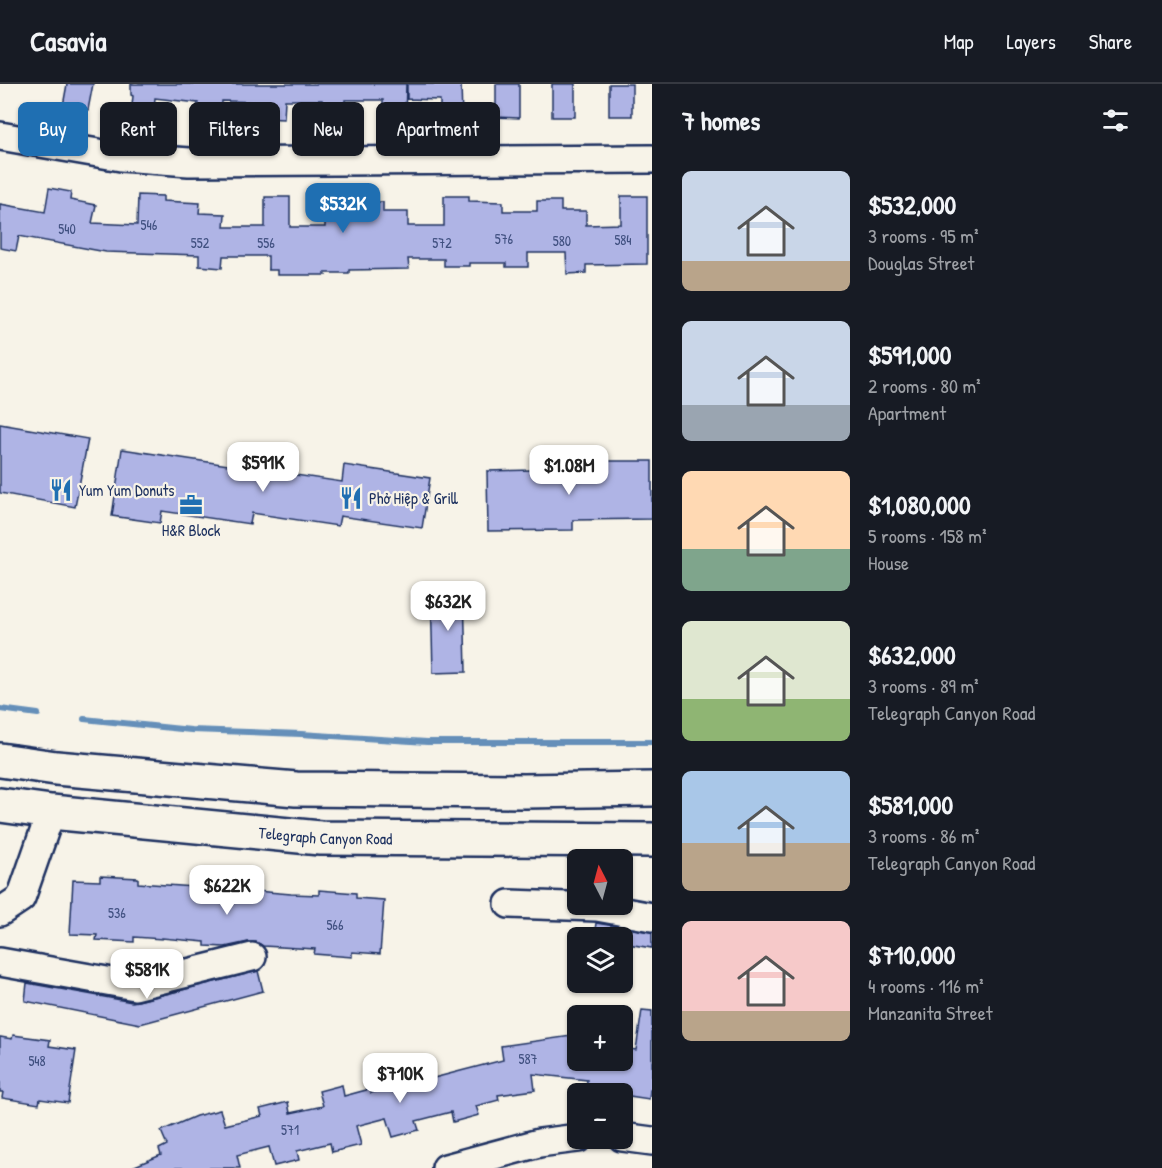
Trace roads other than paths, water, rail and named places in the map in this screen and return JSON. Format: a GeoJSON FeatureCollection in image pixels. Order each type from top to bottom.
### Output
{"type":"FeatureCollection","features":[{"type":"Feature","properties":{"kind":"main road"},"geometry":{"type":"LineString","coordinates":[[0,760],[56,768],[296,789],[524,791],[652,789]]}},
{"type":"Feature","properties":{"kind":"main road","name":"Telegraph Canyon Road"},"geometry":{"type":"LineString","coordinates":[[0,805],[320,838],[652,840]]}},
{"type":"Feature","properties":{"kind":"street"},"geometry":{"type":"LineString","coordinates":[[0,136],[121,157],[189,162],[652,159]]}},
{"type":"Feature","properties":{"kind":"street"},"geometry":{"type":"LineString","coordinates":[[0,912],[21,898],[51,812]]}},
{"type":"Feature","properties":{"kind":"street"},"geometry":{"type":"LineString","coordinates":[[509,904],[597,907],[652,917]]}},
{"type":"Feature","properties":{"kind":"street"},"geometry":{"type":"LineString","coordinates":[[0,962],[135,986],[252,957]]}},
{"type":"Feature","properties":{"kind":"street"},"geometry":{"type":"LineString","coordinates":[[633,1138],[652,1141]]}},
{"type":"Feature","properties":{"kind":"street"},"geometry":{"type":"LineString","coordinates":[[446,1168],[539,1143],[567,1139]]}},
{"type":"Feature","properties":{"kind":"waterway"},"geometry":{"type":"LineString","coordinates":[[0,709],[38,714]]}},
{"type":"Feature","properties":{"kind":"waterway"},"geometry":{"type":"LineString","coordinates":[[84,719],[191,730],[427,742],[652,742]]}},
{"type":"Feature","properties":{"kind":"place","name":"Yum Yum Donuts"},"geometry":{"type":"Point","coordinates":[61,490]}},
{"type":"Feature","properties":{"kind":"place","name":"Phở Hiệp & Grill"},"geometry":{"type":"Point","coordinates":[351,498]}},
{"type":"Feature","properties":{"kind":"place","name":"H&R Block"},"geometry":{"type":"Point","coordinates":[191,505]}}]}
